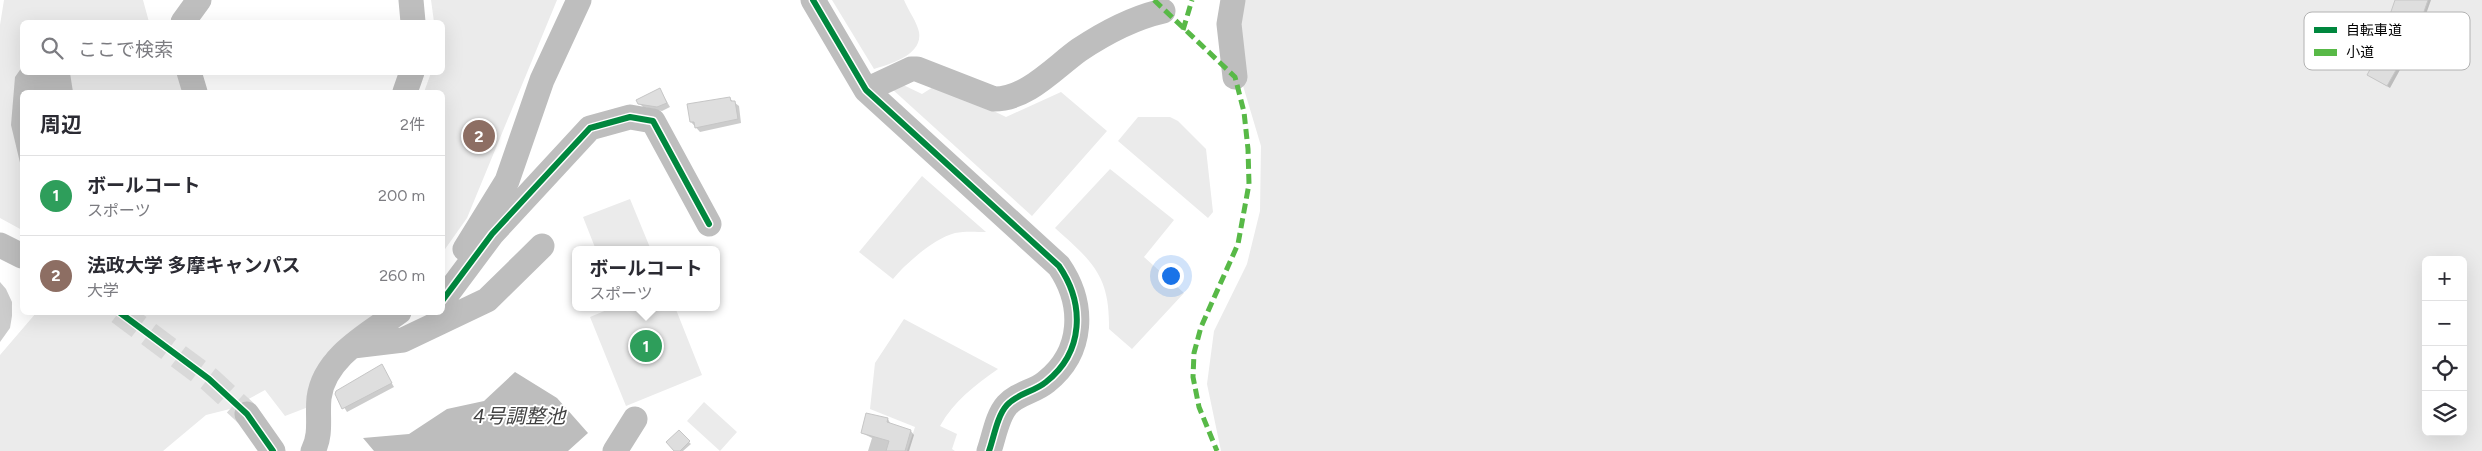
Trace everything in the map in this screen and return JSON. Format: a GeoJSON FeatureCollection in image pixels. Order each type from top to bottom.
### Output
{"type":"FeatureCollection","features":[{"type":"Feature","properties":{"kind":"street"},"geometry":{"type":"LineString","coordinates":[[184,20],[199,0]]}},
{"type":"Feature","properties":{"kind":"street"},"geometry":{"type":"LineString","coordinates":[[410,0],[413,20]]}},
{"type":"Feature","properties":{"kind":"street"},"geometry":{"type":"LineString","coordinates":[[445,296],[486,228],[507,181],[542,80],[579,0]]}},
{"type":"Feature","properties":{"kind":"street"},"geometry":{"type":"LineString","coordinates":[[813,0],[866,90],[1059,266],[1073,289],[1076,304],[1076,327],[1064,364],[1045,383],[1022,394],[1006,406],[989,451]]}},
{"type":"Feature","properties":{"kind":"street"},"geometry":{"type":"LineString","coordinates":[[1233,0],[1228,24],[1235,78]]}},
{"type":"Feature","properties":{"kind":"street"},"geometry":{"type":"LineString","coordinates":[[866,90],[910,70],[917,69],[994,99],[1006,99],[1028,89],[1080,49],[1128,21],[1163,11]]}},
{"type":"Feature","properties":{"kind":"street"},"geometry":{"type":"LineString","coordinates":[[190,75],[194,90]]}},
{"type":"Feature","properties":{"kind":"street"},"geometry":{"type":"LineString","coordinates":[[406,90],[411,75]]}},
{"type":"Feature","properties":{"kind":"street"},"geometry":{"type":"LineString","coordinates":[[445,273],[464,249],[590,128],[630,117],[653,121],[709,224]]}},
{"type":"Feature","properties":{"kind":"street"},"geometry":{"type":"LineString","coordinates":[[0,245],[20,255]]}},
{"type":"Feature","properties":{"kind":"street"},"geometry":{"type":"LineString","coordinates":[[353,346],[403,340],[487,300],[542,246]]}},
{"type":"Feature","properties":{"kind":"street"},"geometry":{"type":"LineString","coordinates":[[313,451],[318,443],[320,428],[318,409],[320,390],[337,359],[395,315]]}},
{"type":"Feature","properties":{"kind":"street"},"geometry":{"type":"LineString","coordinates":[[420,332],[432,315]]}},
{"type":"Feature","properties":{"kind":"street"},"geometry":{"type":"LineString","coordinates":[[248,414],[273,451]]}},
{"type":"Feature","properties":{"kind":"street"},"geometry":{"type":"LineString","coordinates":[[615,451],[635,419]]}},
{"type":"Feature","properties":{"kind":"shaded area"},"geometry":{"type":"Polygon","coordinates":[[[4,0],[143,0],[148,20],[20,20],[20,75],[181,75],[185,90],[20,90],[20,229],[0,218],[0,25],[4,0]]]}},
{"type":"Feature","properties":{"kind":"shaded area"},"geometry":{"type":"Polygon","coordinates":[[[431,0],[557,0],[467,218],[445,249],[445,90],[425,90],[430,75],[445,75],[445,20],[434,20],[431,0]]]}},
{"type":"Feature","properties":{"kind":"shaded area"},"geometry":{"type":"Polygon","coordinates":[[[832,0],[904,0],[919,32],[919,40],[916,47],[904,57],[874,69],[832,0]]]}},
{"type":"Feature","properties":{"kind":"shaded area"},"geometry":{"type":"Polygon","coordinates":[[[1229,0],[2482,0],[2482,451],[1221,451],[1207,384],[1214,331],[1247,264],[1260,211],[1261,146],[1238,69],[1229,0]]]}},
{"type":"Feature","properties":{"kind":"shaded area"},"geometry":{"type":"Polygon","coordinates":[[[897,82],[922,94],[938,84],[1006,117],[1061,92],[1107,131],[1032,216],[892,89],[897,82]]]}},
{"type":"Feature","properties":{"kind":"shaded area"},"geometry":{"type":"Polygon","coordinates":[[[1138,117],[1170,117],[1178,121],[1206,149],[1213,212],[1208,218],[1118,141],[1138,117]]]}},
{"type":"Feature","properties":{"kind":"shaded area"},"geometry":{"type":"Polygon","coordinates":[[[1110,169],[1174,220],[1144,257],[1184,293],[1132,349],[1109,329],[1109,311],[1106,296],[1097,271],[1080,251],[1055,228],[1110,169]]]}},
{"type":"Feature","properties":{"kind":"shaded area"},"geometry":{"type":"Polygon","coordinates":[[[922,176],[986,232],[959,232],[939,240],[921,252],[893,279],[859,252],[922,176]]]}},
{"type":"Feature","properties":{"kind":"shaded area"},"geometry":{"type":"Polygon","coordinates":[[[630,199],[649,246],[594,246],[583,217],[630,199]]]}},
{"type":"Feature","properties":{"kind":"shaded area"},"geometry":{"type":"Polygon","coordinates":[[[604,311],[677,311],[702,375],[626,406],[590,317],[604,311]]]}},
{"type":"Feature","properties":{"kind":"shaded area"},"geometry":{"type":"Polygon","coordinates":[[[34,315],[381,315],[326,354],[315,375],[311,406],[285,416],[265,390],[230,409],[206,415],[163,451],[0,451],[0,355],[34,315]]]}},
{"type":"Feature","properties":{"kind":"shaded area"},"geometry":{"type":"Polygon","coordinates":[[[904,319],[998,369],[965,394],[940,426],[957,434],[952,449],[955,451],[907,451],[915,427],[870,409],[875,363],[904,319]]]}},
{"type":"Feature","properties":{"kind":"shaded area"},"geometry":{"type":"Polygon","coordinates":[[[704,402],[737,432],[720,451],[687,421],[704,402]]]}},
{"type":"Feature","properties":{"kind":"water"},"geometry":{"type":"Polygon","coordinates":[[[20,70],[20,75],[70,75],[73,90],[20,90],[20,163],[11,125],[15,77],[20,70]]]}},
{"type":"Feature","properties":{"kind":"water","name":"4号調整池"},"geometry":{"type":"Polygon","coordinates":[[[515,372],[557,398],[588,433],[568,451],[374,451],[363,438],[409,434],[447,409],[484,401],[515,372]]]}},
{"type":"Feature","properties":{"kind":"building"},"geometry":{"type":"Polygon","coordinates":[[[2395,0],[2428,0],[2424,12],[2391,12],[2395,0]]]}},
{"type":"Feature","properties":{"kind":"building"},"geometry":{"type":"Polygon","coordinates":[[[2370,70],[2396,70],[2387,86],[2367,75],[2370,70]]]}},
{"type":"Feature","properties":{"kind":"building"},"geometry":{"type":"Polygon","coordinates":[[[660,88],[667,103],[657,107],[638,104],[636,100],[660,88]]]}},
{"type":"Feature","properties":{"kind":"building"},"geometry":{"type":"Polygon","coordinates":[[[730,97],[731,101],[735,101],[738,119],[695,128],[694,122],[690,122],[687,104],[730,97]]]}},
{"type":"Feature","properties":{"kind":"building"},"geometry":{"type":"Polygon","coordinates":[[[382,364],[392,383],[342,409],[335,394],[336,391],[382,364]]]}},
{"type":"Feature","properties":{"kind":"building"},"geometry":{"type":"Polygon","coordinates":[[[866,413],[888,418],[887,422],[911,430],[905,451],[886,451],[889,441],[861,433],[866,413]]]}},
{"type":"Feature","properties":{"kind":"building"},"geometry":{"type":"Polygon","coordinates":[[[679,430],[690,441],[680,451],[674,451],[666,442],[679,430]]]}},
{"type":"Feature","properties":{"kind":"tunnel"},"geometry":{"type":"LineString","coordinates":[[123,315],[209,379],[247,414]]}},
{"type":"Feature","properties":{"kind":"marked path"},"geometry":{"type":"LineString","coordinates":[[1154,0],[1235,77],[1244,112],[1249,184],[1238,244],[1201,327],[1194,353],[1193,377],[1199,407],[1217,451]]}},
{"type":"Feature","properties":{"kind":"marked path"},"geometry":{"type":"LineString","coordinates":[[1183,30],[1192,0]]}},
{"type":"Feature","properties":{"kind":"cycle path"},"geometry":{"type":"LineString","coordinates":[[813,0],[866,90],[1059,266],[1073,296],[1076,311],[1076,327],[1074,342],[1068,357],[1059,370],[1046,382],[1007,405],[998,421],[989,451]]}},
{"type":"Feature","properties":{"kind":"cycle path"},"geometry":{"type":"LineString","coordinates":[[445,297],[492,234],[590,128],[630,117],[653,121],[709,224]]}},
{"type":"Feature","properties":{"kind":"cycle path"},"geometry":{"type":"LineString","coordinates":[[123,315],[209,379],[247,414],[273,451]]}},
{"type":"Feature","properties":{"kind":"place","name":"法政大学 多摩キャンパス"},"geometry":{"type":"Point","coordinates":[479,136]}},
{"type":"Feature","properties":{"kind":"place","name":"ボールコート"},"geometry":{"type":"Point","coordinates":[646,346]}}]}
